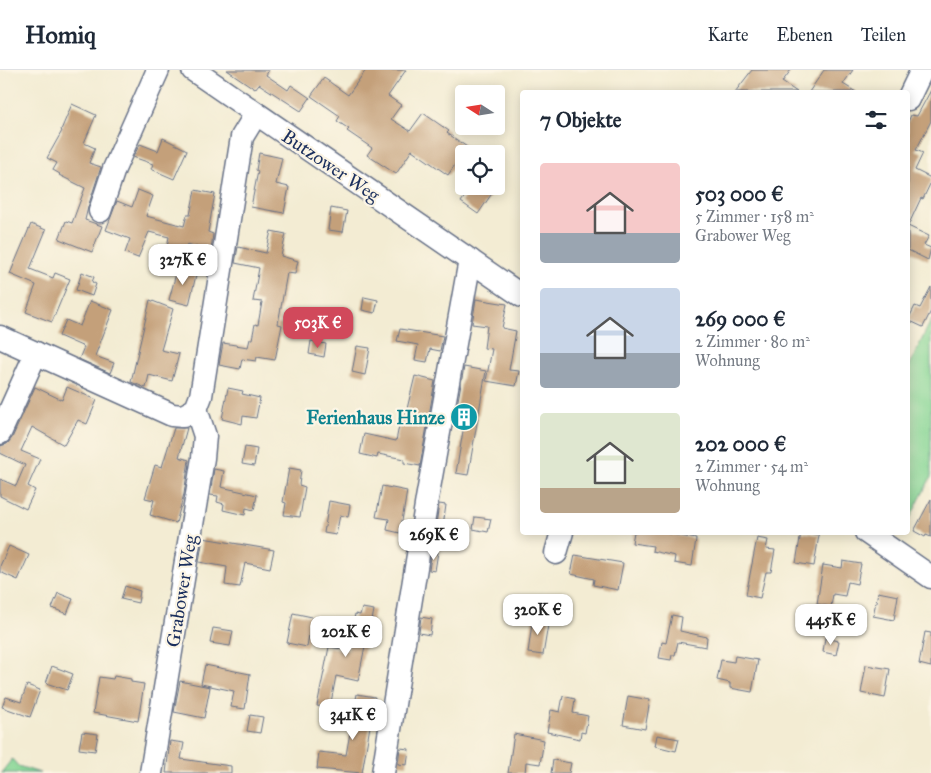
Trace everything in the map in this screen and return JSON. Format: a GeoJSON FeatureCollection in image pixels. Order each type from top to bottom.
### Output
{"type":"FeatureCollection","features":[{"type":"Feature","properties":{"kind":"street"},"geometry":{"type":"LineString","coordinates":[[100,211],[114,169],[158,70]]}},
{"type":"Feature","properties":{"kind":"street","name":"Butzower Weg"},"geometry":{"type":"LineString","coordinates":[[193,70],[520,295]]}},
{"type":"Feature","properties":{"kind":"street"},"geometry":{"type":"LineString","coordinates":[[910,95],[922,70]]}},
{"type":"Feature","properties":{"kind":"street"},"geometry":{"type":"LineString","coordinates":[[0,337],[172,415],[183,416],[196,409],[201,396],[242,138],[256,114]]}},
{"type":"Feature","properties":{"kind":"street"},"geometry":{"type":"LineString","coordinates":[[383,773],[427,499],[470,260]]}},
{"type":"Feature","properties":{"kind":"street"},"geometry":{"type":"LineString","coordinates":[[0,433],[36,353]]}},
{"type":"Feature","properties":{"kind":"street","name":"Grabower Weg"},"geometry":{"type":"LineString","coordinates":[[151,773],[203,458],[205,436],[196,409]]}},
{"type":"Feature","properties":{"kind":"street"},"geometry":{"type":"LineString","coordinates":[[870,535],[931,577]]}},
{"type":"Feature","properties":{"kind":"green space"},"geometry":{"type":"Polygon","coordinates":[[[931,320],[931,477],[910,518],[910,365],[931,320]]]}},
{"type":"Feature","properties":{"kind":"green space"},"geometry":{"type":"Polygon","coordinates":[[[12,759],[18,766],[40,773],[1,773],[12,759]]]}},
{"type":"Feature","properties":{"kind":"building"},"geometry":{"type":"Polygon","coordinates":[[[227,70],[269,70],[266,75],[288,90],[291,85],[310,98],[301,111],[259,84],[255,89],[227,70]]]}},
{"type":"Feature","properties":{"kind":"building"},"geometry":{"type":"Polygon","coordinates":[[[366,70],[406,70],[388,96],[401,105],[391,119],[410,131],[423,113],[449,131],[447,133],[464,145],[455,145],[455,165],[448,175],[412,150],[396,174],[367,155],[372,148],[347,131],[349,129],[337,121],[340,116],[311,96],[324,78],[348,95],[366,70]]]}},
{"type":"Feature","properties":{"kind":"building"},"geometry":{"type":"Polygon","coordinates":[[[752,70],[791,70],[782,82],[794,90],[737,90],[752,70]]]}},
{"type":"Feature","properties":{"kind":"building"},"geometry":{"type":"Polygon","coordinates":[[[824,70],[853,70],[843,84],[853,90],[810,90],[824,70]]]}},
{"type":"Feature","properties":{"kind":"building"},"geometry":{"type":"Polygon","coordinates":[[[931,90],[931,121],[916,150],[923,153],[915,170],[931,178],[923,199],[921,198],[910,222],[910,117],[911,115],[917,116],[931,90]]]}},
{"type":"Feature","properties":{"kind":"building"},"geometry":{"type":"Polygon","coordinates":[[[72,104],[96,115],[84,143],[95,148],[89,163],[101,167],[85,220],[102,226],[92,252],[59,239],[66,221],[72,223],[85,188],[59,175],[53,170],[57,163],[47,158],[62,131],[72,104]]]}},
{"type":"Feature","properties":{"kind":"building"},"geometry":{"type":"Polygon","coordinates":[[[163,138],[187,150],[174,179],[151,169],[153,164],[133,157],[140,144],[158,151],[163,138]]]}},
{"type":"Feature","properties":{"kind":"building"},"geometry":{"type":"Polygon","coordinates":[[[259,153],[282,158],[276,184],[289,187],[284,213],[251,207],[258,171],[256,170],[259,153]]]}},
{"type":"Feature","properties":{"kind":"building"},"geometry":{"type":"Polygon","coordinates":[[[138,190],[153,196],[146,216],[184,226],[187,215],[190,215],[195,190],[215,194],[208,232],[213,234],[211,250],[187,244],[182,260],[165,256],[169,237],[149,232],[138,258],[125,253],[130,239],[106,230],[117,201],[132,207],[138,190]]]}},
{"type":"Feature","properties":{"kind":"building"},"geometry":{"type":"Polygon","coordinates":[[[466,195],[491,195],[478,214],[461,202],[466,195]]]}},
{"type":"Feature","properties":{"kind":"building"},"geometry":{"type":"Polygon","coordinates":[[[331,208],[347,211],[343,232],[328,230],[331,208]]]}},
{"type":"Feature","properties":{"kind":"building"},"geometry":{"type":"Polygon","coordinates":[[[31,224],[46,230],[30,269],[53,278],[55,273],[70,279],[52,322],[26,312],[36,285],[10,274],[31,224]]]}},
{"type":"Feature","properties":{"kind":"building"},"geometry":{"type":"Polygon","coordinates":[[[910,227],[929,236],[924,245],[931,248],[928,260],[910,251],[910,227]]]}},
{"type":"Feature","properties":{"kind":"building"},"geometry":{"type":"Polygon","coordinates":[[[271,231],[286,234],[281,256],[298,261],[295,274],[287,273],[278,324],[282,325],[275,360],[257,357],[256,361],[242,359],[240,369],[219,365],[223,343],[248,347],[255,324],[258,325],[262,302],[253,301],[259,268],[235,263],[238,247],[266,253],[271,231]]]}},
{"type":"Feature","properties":{"kind":"building"},"geometry":{"type":"Polygon","coordinates":[[[178,266],[197,271],[189,305],[169,300],[178,266]]]}},
{"type":"Feature","properties":{"kind":"building"},"geometry":{"type":"Polygon","coordinates":[[[82,272],[94,277],[92,282],[96,284],[92,296],[76,290],[82,272]]]}},
{"type":"Feature","properties":{"kind":"building"},"geometry":{"type":"Polygon","coordinates":[[[931,287],[931,311],[923,327],[910,321],[910,316],[915,306],[920,308],[931,287]]]}},
{"type":"Feature","properties":{"kind":"building"},"geometry":{"type":"Polygon","coordinates":[[[364,297],[378,300],[375,313],[362,310],[364,297]]]}},
{"type":"Feature","properties":{"kind":"building"},"geometry":{"type":"Polygon","coordinates":[[[476,299],[507,304],[502,328],[516,331],[509,370],[519,371],[516,386],[486,381],[492,349],[484,348],[487,326],[472,324],[476,299]]]}},
{"type":"Feature","properties":{"kind":"building"},"geometry":{"type":"Polygon","coordinates":[[[150,300],[173,309],[161,350],[179,354],[172,381],[149,375],[146,388],[131,382],[150,300]]]}},
{"type":"Feature","properties":{"kind":"building"},"geometry":{"type":"Polygon","coordinates":[[[90,301],[113,310],[95,356],[114,363],[110,373],[79,359],[84,347],[59,336],[66,320],[80,326],[90,301]]]}},
{"type":"Feature","properties":{"kind":"building"},"geometry":{"type":"Polygon","coordinates":[[[400,329],[443,336],[440,351],[430,349],[427,362],[415,360],[418,345],[397,341],[400,329]]]}},
{"type":"Feature","properties":{"kind":"building"},"geometry":{"type":"Polygon","coordinates":[[[311,341],[326,344],[324,357],[309,354],[311,341]]]}},
{"type":"Feature","properties":{"kind":"building"},"geometry":{"type":"Polygon","coordinates":[[[357,346],[370,348],[365,375],[352,372],[357,346]]]}},
{"type":"Feature","properties":{"kind":"building","name":"Ferienhaus Hinze"},"geometry":{"type":"Polygon","coordinates":[[[464,367],[486,371],[468,475],[456,473],[464,425],[454,423],[464,367]]]}},
{"type":"Feature","properties":{"kind":"building"},"geometry":{"type":"Polygon","coordinates":[[[415,376],[435,381],[420,466],[404,463],[404,459],[378,454],[377,458],[360,454],[364,434],[396,441],[401,416],[405,417],[415,376]]]}},
{"type":"Feature","properties":{"kind":"building"},"geometry":{"type":"Polygon","coordinates":[[[35,387],[62,400],[67,387],[97,400],[87,424],[78,420],[64,445],[32,427],[21,451],[40,459],[28,486],[35,490],[26,509],[0,496],[0,479],[16,486],[25,465],[0,453],[0,446],[7,444],[12,438],[35,387]]]}},
{"type":"Feature","properties":{"kind":"building"},"geometry":{"type":"Polygon","coordinates":[[[228,388],[243,391],[242,394],[260,398],[256,418],[243,416],[242,424],[222,419],[228,388]]]}},
{"type":"Feature","properties":{"kind":"building"},"geometry":{"type":"Polygon","coordinates":[[[174,428],[187,428],[179,457],[189,460],[184,494],[176,523],[150,515],[154,500],[145,498],[155,465],[162,467],[174,428]]]}},
{"type":"Feature","properties":{"kind":"building"},"geometry":{"type":"Polygon","coordinates":[[[245,447],[257,449],[254,466],[242,464],[245,447]]]}},
{"type":"Feature","properties":{"kind":"building"},"geometry":{"type":"Polygon","coordinates":[[[289,468],[301,470],[299,485],[305,487],[300,517],[284,515],[286,503],[283,502],[289,468]]]}},
{"type":"Feature","properties":{"kind":"building"},"geometry":{"type":"Polygon","coordinates":[[[214,469],[224,471],[221,487],[257,495],[254,510],[246,508],[245,515],[223,510],[224,504],[217,502],[218,496],[210,495],[214,469]]]}},
{"type":"Feature","properties":{"kind":"building"},"geometry":{"type":"Polygon","coordinates":[[[382,486],[407,491],[400,533],[387,530],[389,519],[376,517],[382,486]]]}},
{"type":"Feature","properties":{"kind":"building"},"geometry":{"type":"Polygon","coordinates":[[[931,499],[931,537],[926,535],[925,537],[914,531],[931,499]]]}},
{"type":"Feature","properties":{"kind":"building"},"geometry":{"type":"Polygon","coordinates":[[[329,501],[350,505],[348,517],[340,515],[336,535],[324,533],[329,501]]]}},
{"type":"Feature","properties":{"kind":"building"},"geometry":{"type":"Polygon","coordinates":[[[439,504],[446,505],[443,526],[436,525],[439,504]]]}},
{"type":"Feature","properties":{"kind":"building"},"geometry":{"type":"Polygon","coordinates":[[[475,517],[491,519],[488,532],[473,529],[475,517]]]}},
{"type":"Feature","properties":{"kind":"building"},"geometry":{"type":"Polygon","coordinates":[[[633,535],[676,535],[696,539],[692,566],[674,563],[675,556],[652,551],[653,546],[632,543],[633,535]]]}},
{"type":"Feature","properties":{"kind":"building"},"geometry":{"type":"Polygon","coordinates":[[[801,535],[819,535],[814,566],[796,563],[801,535]]]}},
{"type":"Feature","properties":{"kind":"building"},"geometry":{"type":"Polygon","coordinates":[[[203,538],[274,550],[270,568],[245,563],[240,587],[225,585],[227,567],[199,562],[203,538]]]}},
{"type":"Feature","properties":{"kind":"building"},"geometry":{"type":"Polygon","coordinates":[[[757,538],[768,540],[766,549],[775,550],[771,572],[766,572],[760,598],[746,595],[757,538]]]}},
{"type":"Feature","properties":{"kind":"building"},"geometry":{"type":"Polygon","coordinates":[[[9,546],[29,555],[18,580],[0,572],[0,566],[9,546]]]}},
{"type":"Feature","properties":{"kind":"building"},"geometry":{"type":"Polygon","coordinates":[[[432,551],[438,552],[435,571],[429,570],[432,551]]]}},
{"type":"Feature","properties":{"kind":"building"},"geometry":{"type":"Polygon","coordinates":[[[575,555],[623,563],[618,590],[593,585],[594,579],[571,574],[575,555]]]}},
{"type":"Feature","properties":{"kind":"building"},"geometry":{"type":"Polygon","coordinates":[[[843,561],[861,564],[857,584],[848,582],[845,596],[833,594],[831,607],[817,604],[823,565],[842,568],[843,561]]]}},
{"type":"Feature","properties":{"kind":"building"},"geometry":{"type":"Polygon","coordinates":[[[125,586],[140,591],[138,603],[121,599],[125,586]]]}},
{"type":"Feature","properties":{"kind":"building"},"geometry":{"type":"Polygon","coordinates":[[[878,592],[898,596],[894,620],[873,616],[878,592]]]}},
{"type":"Feature","properties":{"kind":"building"},"geometry":{"type":"Polygon","coordinates":[[[58,593],[73,599],[67,614],[52,608],[58,593]]]}},
{"type":"Feature","properties":{"kind":"building"},"geometry":{"type":"Polygon","coordinates":[[[362,608],[374,610],[358,681],[336,676],[330,708],[317,706],[329,647],[348,650],[355,614],[360,615],[362,608]]]}},
{"type":"Feature","properties":{"kind":"building"},"geometry":{"type":"Polygon","coordinates":[[[293,613],[312,617],[307,647],[287,643],[293,613]]]}},
{"type":"Feature","properties":{"kind":"building"},"geometry":{"type":"Polygon","coordinates":[[[672,615],[682,617],[680,631],[707,637],[706,647],[678,642],[675,655],[672,655],[671,660],[659,658],[662,642],[666,643],[672,615]]]}},
{"type":"Feature","properties":{"kind":"building"},"geometry":{"type":"Polygon","coordinates":[[[533,616],[549,619],[543,655],[528,653],[533,616]]]}},
{"type":"Feature","properties":{"kind":"building"},"geometry":{"type":"Polygon","coordinates":[[[421,617],[432,619],[430,635],[419,633],[421,617]]]}},
{"type":"Feature","properties":{"kind":"building"},"geometry":{"type":"Polygon","coordinates":[[[213,628],[233,631],[230,646],[210,643],[213,628]]]}},
{"type":"Feature","properties":{"kind":"building"},"geometry":{"type":"Polygon","coordinates":[[[925,632],[931,633],[931,667],[919,664],[925,632]]]}},
{"type":"Feature","properties":{"kind":"building"},"geometry":{"type":"Polygon","coordinates":[[[825,638],[839,641],[836,655],[823,652],[825,638]]]}},
{"type":"Feature","properties":{"kind":"building"},"geometry":{"type":"Polygon","coordinates":[[[735,656],[758,660],[752,692],[730,688],[730,683],[717,680],[721,660],[734,662],[735,656]]]}},
{"type":"Feature","properties":{"kind":"building"},"geometry":{"type":"Polygon","coordinates":[[[205,665],[250,674],[245,709],[231,707],[234,691],[201,684],[205,665]]]}},
{"type":"Feature","properties":{"kind":"building"},"geometry":{"type":"Polygon","coordinates":[[[866,665],[890,669],[885,698],[861,693],[866,665]]]}},
{"type":"Feature","properties":{"kind":"building"},"geometry":{"type":"Polygon","coordinates":[[[52,666],[73,674],[67,690],[46,683],[52,666]]]}},
{"type":"Feature","properties":{"kind":"building"},"geometry":{"type":"Polygon","coordinates":[[[114,676],[144,684],[138,721],[93,713],[99,677],[113,679],[114,676]]]}},
{"type":"Feature","properties":{"kind":"building"},"geometry":{"type":"Polygon","coordinates":[[[180,681],[210,687],[204,718],[174,712],[180,681]]]}},
{"type":"Feature","properties":{"kind":"building"},"geometry":{"type":"Polygon","coordinates":[[[27,685],[40,690],[30,717],[2,707],[6,697],[21,702],[27,685]]]}},
{"type":"Feature","properties":{"kind":"building"},"geometry":{"type":"Polygon","coordinates":[[[357,694],[375,697],[362,773],[317,769],[319,752],[346,755],[357,694]]]}},
{"type":"Feature","properties":{"kind":"building"},"geometry":{"type":"Polygon","coordinates":[[[563,696],[575,699],[573,713],[588,716],[585,733],[581,732],[580,739],[547,732],[551,710],[560,712],[563,696]]]}},
{"type":"Feature","properties":{"kind":"building"},"geometry":{"type":"Polygon","coordinates":[[[628,696],[650,700],[645,729],[623,725],[628,696]]]}},
{"type":"Feature","properties":{"kind":"building"},"geometry":{"type":"Polygon","coordinates":[[[250,715],[263,717],[260,733],[247,731],[250,715]]]}},
{"type":"Feature","properties":{"kind":"building"},"geometry":{"type":"Polygon","coordinates":[[[82,732],[98,734],[95,751],[79,749],[82,732]]]}},
{"type":"Feature","properties":{"kind":"building"},"geometry":{"type":"Polygon","coordinates":[[[514,734],[544,740],[540,764],[526,762],[525,773],[508,773],[514,734]]]}},
{"type":"Feature","properties":{"kind":"building"},"geometry":{"type":"Polygon","coordinates":[[[657,735],[679,739],[676,751],[655,746],[657,735]]]}},
{"type":"Feature","properties":{"kind":"building"},"geometry":{"type":"Polygon","coordinates":[[[170,741],[184,743],[181,759],[231,766],[231,773],[166,773],[170,741]]]}},
{"type":"Feature","properties":{"kind":"building"},"geometry":{"type":"Polygon","coordinates":[[[400,748],[409,749],[407,765],[398,764],[400,748]]]}},
{"type":"Feature","properties":{"kind":"building"},"geometry":{"type":"Polygon","coordinates":[[[553,760],[571,763],[569,773],[551,773],[553,760]]]}},
{"type":"Feature","properties":{"kind":"place","name":"Ferienhaus Hinze"},"geometry":{"type":"Point","coordinates":[464,417]}}]}
